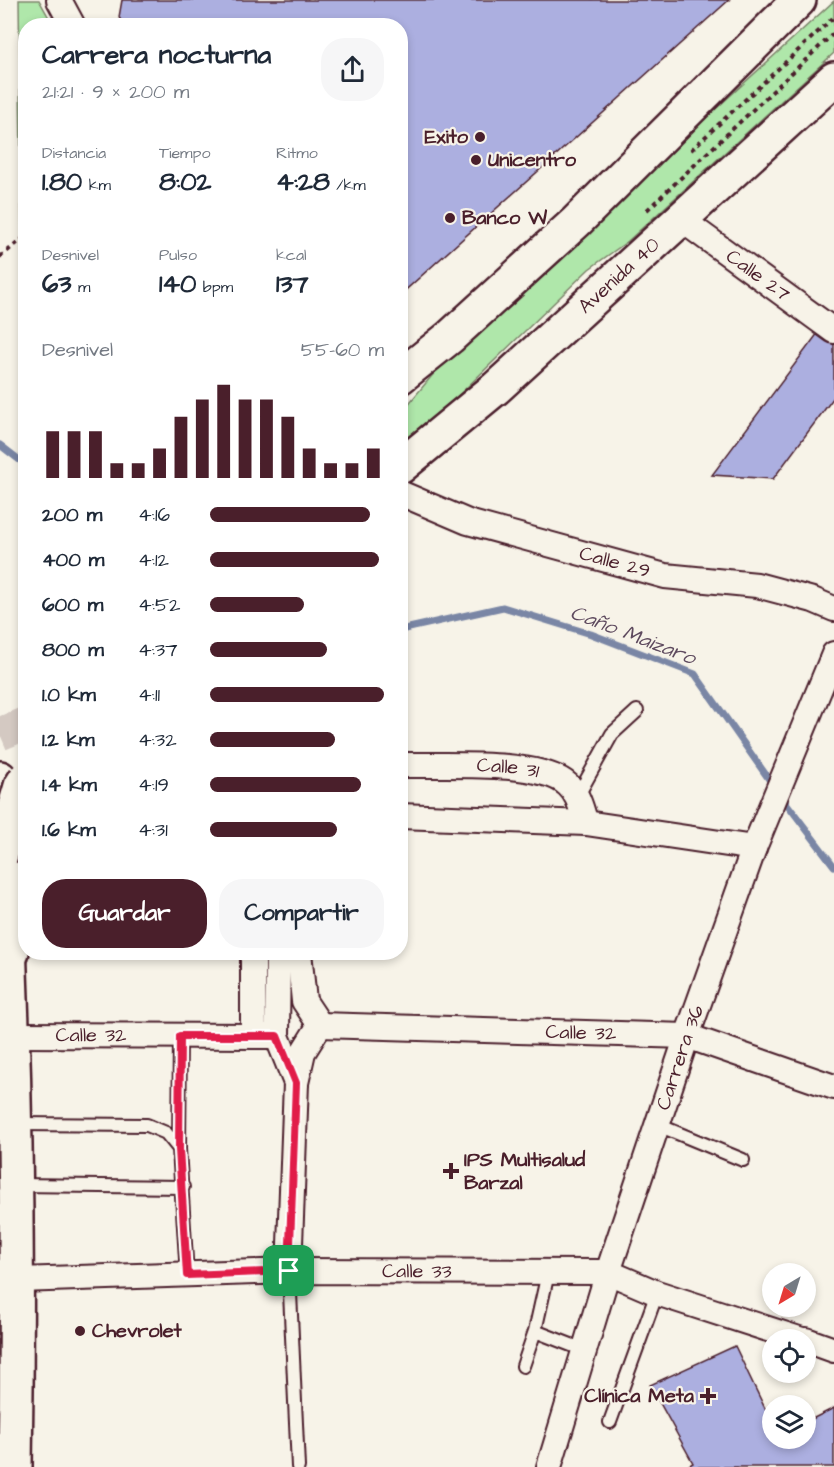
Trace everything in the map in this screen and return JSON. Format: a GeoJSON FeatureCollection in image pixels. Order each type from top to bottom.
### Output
{"type":"FeatureCollection","features":[{"type":"Feature","properties":{"kind":"main road"},"geometry":{"type":"LineString","coordinates":[[408,374],[628,171],[799,0]]}},
{"type":"Feature","properties":{"kind":"main road","name":"Avenida 40"},"geometry":{"type":"LineString","coordinates":[[408,460],[496,388],[834,79]]}},
{"type":"Feature","properties":{"kind":"main road"},"geometry":{"type":"LineString","coordinates":[[408,483],[496,388]]}},
{"type":"Feature","properties":{"kind":"main road"},"geometry":{"type":"LineString","coordinates":[[0,778],[2,849],[11,955],[11,1035],[19,1280],[15,1467]]}},
{"type":"Feature","properties":{"kind":"main road"},"geometry":{"type":"LineString","coordinates":[[2,849],[18,802]]}},
{"type":"Feature","properties":{"kind":"main road"},"geometry":{"type":"LineString","coordinates":[[11,955],[18,929]]}},
{"type":"Feature","properties":{"kind":"street"},"geometry":{"type":"LineString","coordinates":[[59,0],[69,18]]}},
{"type":"Feature","properties":{"kind":"street","name":"Calle 27"},"geometry":{"type":"LineString","coordinates":[[682,220],[834,331]]}},
{"type":"Feature","properties":{"kind":"street","name":"Calle 29"},"geometry":{"type":"LineString","coordinates":[[408,496],[468,522],[665,576],[757,585],[834,609]]}},
{"type":"Feature","properties":{"kind":"street","name":"Carrera 36"},"geometry":{"type":"LineString","coordinates":[[549,1467],[608,1272],[687,1036],[754,848],[784,776],[827,695],[834,654]]}},
{"type":"Feature","properties":{"kind":"street","name":"Calle 31"},"geometry":{"type":"LineString","coordinates":[[408,765],[524,768],[561,780],[578,797]]}},
{"type":"Feature","properties":{"kind":"street"},"geometry":{"type":"LineString","coordinates":[[578,797],[586,822]]}},
{"type":"Feature","properties":{"kind":"street"},"geometry":{"type":"LineString","coordinates":[[408,816],[586,822],[754,848]]}},
{"type":"Feature","properties":{"kind":"street"},"geometry":{"type":"LineString","coordinates":[[253,960],[254,1036]]}},
{"type":"Feature","properties":{"kind":"street"},"geometry":{"type":"LineString","coordinates":[[278,960],[277,1036],[296,1083]]}},
{"type":"Feature","properties":{"kind":"street"},"geometry":{"type":"LineString","coordinates":[[289,1271],[296,1083],[303,1052],[320,1025],[304,1001],[301,960]]}},
{"type":"Feature","properties":{"kind":"street","name":"Calle 32"},"geometry":{"type":"LineString","coordinates":[[320,1025],[687,1036],[834,1087]]}},
{"type":"Feature","properties":{"kind":"street","name":"Calle 32"},"geometry":{"type":"LineString","coordinates":[[11,1035],[277,1036]]}},
{"type":"Feature","properties":{"kind":"street","name":"Calle 33"},"geometry":{"type":"LineString","coordinates":[[19,1280],[289,1271],[608,1272],[657,1293],[770,1329]]}},
{"type":"Feature","properties":{"kind":"street","name":"Calle 33"},"geometry":{"type":"LineString","coordinates":[[816,1344],[834,1350]]}},
{"type":"Feature","properties":{"kind":"lane"},"geometry":{"type":"LineString","coordinates":[[578,797],[612,734],[637,711]]}},
{"type":"Feature","properties":{"kind":"lane"},"geometry":{"type":"LineString","coordinates":[[180,1036],[179,1149],[187,1275]]}},
{"type":"Feature","properties":{"kind":"lane"},"geometry":{"type":"LineString","coordinates":[[14,1124],[147,1125],[166,1134],[179,1149]]}},
{"type":"Feature","properties":{"kind":"lane"},"geometry":{"type":"LineString","coordinates":[[658,1125],[743,1160]]}},
{"type":"Feature","properties":{"kind":"lane"},"geometry":{"type":"LineString","coordinates":[[16,1185],[183,1187]]}},
{"type":"Feature","properties":{"kind":"lane"},"geometry":{"type":"LineString","coordinates":[[289,1271],[298,1467]]}},
{"type":"Feature","properties":{"kind":"lane"},"geometry":{"type":"LineString","coordinates":[[523,1366],[535,1331],[548,1273]]}},
{"type":"Feature","properties":{"kind":"lane"},"geometry":{"type":"LineString","coordinates":[[610,1422],[657,1293]]}},
{"type":"Feature","properties":{"kind":"lane"},"geometry":{"type":"LineString","coordinates":[[535,1331],[585,1350]]}},
{"type":"Feature","properties":{"kind":"path"},"geometry":{"type":"LineString","coordinates":[[689,152],[834,17]]}},
{"type":"Feature","properties":{"kind":"path"},"geometry":{"type":"LineString","coordinates":[[640,216],[834,33]]}},
{"type":"Feature","properties":{"kind":"path"},"geometry":{"type":"LineString","coordinates":[[0,257],[18,242]]}},
{"type":"Feature","properties":{"kind":"green space"},"geometry":{"type":"Polygon","coordinates":[[[19,0],[39,0],[49,18],[19,18],[19,0]]]}},
{"type":"Feature","properties":{"kind":"green space"},"geometry":{"type":"Polygon","coordinates":[[[834,1],[834,53],[628,241],[589,269],[408,444],[408,405],[435,372],[573,239],[834,1]]]}},
{"type":"Feature","properties":{"kind":"building","name":"Unicentro"},"geometry":{"type":"Polygon","coordinates":[[[122,0],[729,0],[408,288],[408,18],[119,17],[122,0]]]}},
{"type":"Feature","properties":{"kind":"building"},"geometry":{"type":"Polygon","coordinates":[[[818,333],[834,345],[834,397],[773,479],[712,475],[818,333]]]}},
{"type":"Feature","properties":{"kind":"building","name":"Clínica Meta"},"geometry":{"type":"Polygon","coordinates":[[[735,1346],[762,1402],[762,1449],[816,1449],[816,1417],[834,1408],[834,1467],[686,1467],[693,1463],[650,1385],[735,1346]]]}},
{"type":"Feature","properties":{"kind":"waterway","name":"Caño Maizaro"},"geometry":{"type":"LineString","coordinates":[[0,445],[18,459]]}},
{"type":"Feature","properties":{"kind":"waterway","name":"Caño Maizaro"},"geometry":{"type":"LineString","coordinates":[[408,628],[503,607],[591,634],[695,674],[773,785]]}},
{"type":"Feature","properties":{"kind":"waterway","name":"Caño Maizaro"},"geometry":{"type":"LineString","coordinates":[[781,796],[834,866]]}},
{"type":"Feature","properties":{"kind":"tunnel"},"geometry":{"type":"LineString","coordinates":[[0,734],[18,726]]}},
{"type":"Feature","properties":{"kind":"place","name":"Exito"},"geometry":{"type":"Point","coordinates":[480,137]}},
{"type":"Feature","properties":{"kind":"place","name":"Unicentro"},"geometry":{"type":"Point","coordinates":[476,160]}},
{"type":"Feature","properties":{"kind":"place","name":"Banco W"},"geometry":{"type":"Point","coordinates":[450,218]}},
{"type":"Feature","properties":{"kind":"place","name":"IPS Multisalud Barzal"},"geometry":{"type":"Point","coordinates":[451,1171]}},
{"type":"Feature","properties":{"kind":"place","name":"Chevrolet"},"geometry":{"type":"Point","coordinates":[80,1331]}},
{"type":"Feature","properties":{"kind":"place","name":"Clínica Meta"},"geometry":{"type":"Point","coordinates":[708,1396]}},
{"type":"Feature","properties":{"kind":"route"},"geometry":{"type":"LineString","coordinates":[[180,1036],[277,1036],[296,1083],[289,1271],[187,1275],[179,1149],[180,1036]]}}]}
